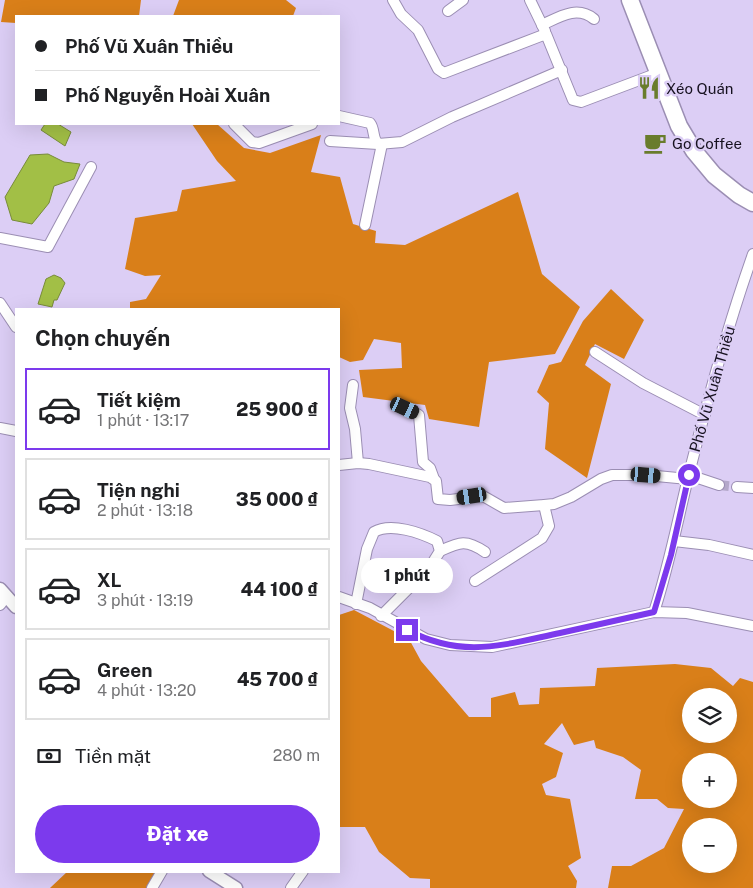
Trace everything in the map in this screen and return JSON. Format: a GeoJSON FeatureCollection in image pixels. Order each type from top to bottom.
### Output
{"type":"FeatureCollection","features":[{"type":"Feature","properties":{"kind":"highway"},"geometry":{"type":"LineString","coordinates":[[630,0],[679,126],[694,151],[714,175],[739,195],[753,203]]}},
{"type":"Feature","properties":{"kind":"street"},"geometry":{"type":"LineString","coordinates":[[393,0],[401,14],[418,30],[438,69],[444,73],[544,29],[576,12],[581,12],[594,19]]}},
{"type":"Feature","properties":{"kind":"street"},"geometry":{"type":"LineString","coordinates":[[448,11],[463,0]]}},
{"type":"Feature","properties":{"kind":"street"},"geometry":{"type":"LineString","coordinates":[[530,0],[575,102],[581,102],[658,72]]}},
{"type":"Feature","properties":{"kind":"street"},"geometry":{"type":"LineString","coordinates":[[330,141],[378,144],[402,142],[562,70]]}},
{"type":"Feature","properties":{"kind":"street"},"geometry":{"type":"LineString","coordinates":[[340,116],[370,123],[373,126],[375,140],[378,144],[366,220]]}},
{"type":"Feature","properties":{"kind":"street"},"geometry":{"type":"LineString","coordinates":[[235,125],[252,142],[259,143],[309,125]]}},
{"type":"Feature","properties":{"kind":"street"},"geometry":{"type":"LineString","coordinates":[[0,238],[48,247],[91,168]]}},
{"type":"Feature","properties":{"kind":"street","name":"Phố Vũ Xuân Thiều"},"geometry":{"type":"LineString","coordinates":[[654,612],[705,415],[730,325],[753,254]]}},
{"type":"Feature","properties":{"kind":"street"},"geometry":{"type":"LineString","coordinates":[[0,303],[15,326]]}},
{"type":"Feature","properties":{"kind":"street"},"geometry":{"type":"LineString","coordinates":[[596,352],[635,378],[705,415]]}},
{"type":"Feature","properties":{"kind":"street"},"geometry":{"type":"LineString","coordinates":[[353,385],[350,408],[356,429],[358,463]]}},
{"type":"Feature","properties":{"kind":"street"},"geometry":{"type":"LineString","coordinates":[[405,408],[419,415],[423,462],[432,471],[437,484],[438,499],[441,500],[483,496],[504,508],[554,504],[612,475],[689,477],[719,485]]}},
{"type":"Feature","properties":{"kind":"street"},"geometry":{"type":"LineString","coordinates":[[0,428],[15,431]]}},
{"type":"Feature","properties":{"kind":"street"},"geometry":{"type":"LineString","coordinates":[[340,465],[358,463],[434,479]]}},
{"type":"Feature","properties":{"kind":"street"},"geometry":{"type":"LineString","coordinates":[[737,487],[753,488]]}},
{"type":"Feature","properties":{"kind":"street"},"geometry":{"type":"LineString","coordinates":[[475,581],[542,538],[549,526],[544,505]]}},
{"type":"Feature","properties":{"kind":"street"},"geometry":{"type":"LineString","coordinates":[[356,604],[367,549],[374,532],[386,528],[418,534],[437,541],[440,551]]}},
{"type":"Feature","properties":{"kind":"street"},"geometry":{"type":"LineString","coordinates":[[674,540],[730,549],[753,555]]}},
{"type":"Feature","properties":{"kind":"street"},"geometry":{"type":"LineString","coordinates":[[381,616],[430,567],[440,551],[454,544],[466,542],[485,552]]}},
{"type":"Feature","properties":{"kind":"street"},"geometry":{"type":"LineString","coordinates":[[2,597],[15,606]]}},
{"type":"Feature","properties":{"kind":"street"},"geometry":{"type":"LineString","coordinates":[[340,597],[370,608],[426,640],[450,645],[492,647],[654,612],[687,613],[753,626]]}},
{"type":"Feature","properties":{"kind":"street"},"geometry":{"type":"LineString","coordinates":[[152,888],[161,873]]}},
{"type":"Feature","properties":{"kind":"street"},"geometry":{"type":"LineString","coordinates":[[212,873],[236,888]]}},
{"type":"Feature","properties":{"kind":"street"},"geometry":{"type":"LineString","coordinates":[[291,888],[302,873]]}},
{"type":"Feature","properties":{"kind":"shaded area"},"geometry":{"type":"Polygon","coordinates":[[[5,0],[141,0],[139,15],[15,15],[15,23],[1,22],[5,0]]]}},
{"type":"Feature","properties":{"kind":"shaded area"},"geometry":{"type":"Polygon","coordinates":[[[179,0],[286,0],[296,8],[293,15],[173,15],[179,0]]]}},
{"type":"Feature","properties":{"kind":"shaded area"},"geometry":{"type":"Polygon","coordinates":[[[44,125],[60,125],[71,132],[65,146],[41,130],[44,125]]]}},
{"type":"Feature","properties":{"kind":"shaded area"},"geometry":{"type":"Polygon","coordinates":[[[193,125],[218,125],[244,148],[270,153],[321,135],[311,172],[340,177],[353,224],[376,231],[375,243],[405,245],[518,192],[542,274],[580,307],[555,354],[489,362],[479,427],[429,419],[425,405],[363,397],[359,370],[402,368],[401,343],[374,339],[363,360],[350,362],[340,357],[340,308],[130,308],[130,302],[146,299],[161,275],[145,276],[125,269],[135,218],[177,211],[182,190],[236,181],[217,161],[193,125]]]}},
{"type":"Feature","properties":{"kind":"shaded area"},"geometry":{"type":"Polygon","coordinates":[[[48,154],[64,162],[80,164],[74,179],[54,186],[49,203],[32,224],[12,220],[5,197],[30,155],[48,154]]]}},
{"type":"Feature","properties":{"kind":"shaded area"},"geometry":{"type":"Polygon","coordinates":[[[54,275],[61,278],[65,283],[57,300],[54,300],[52,307],[38,304],[46,279],[54,275]]]}},
{"type":"Feature","properties":{"kind":"shaded area"},"geometry":{"type":"Polygon","coordinates":[[[611,289],[644,320],[624,359],[595,344],[585,365],[611,384],[587,478],[545,449],[549,403],[537,392],[549,365],[561,362],[583,321],[611,289]]]}},
{"type":"Feature","properties":{"kind":"shaded area"},"geometry":{"type":"Polygon","coordinates":[[[354,610],[409,639],[421,661],[469,717],[491,717],[491,698],[515,692],[519,705],[539,704],[540,688],[595,686],[597,668],[675,664],[711,668],[733,686],[740,678],[753,682],[753,888],[608,888],[612,866],[631,866],[664,848],[684,809],[668,808],[657,799],[635,799],[641,770],[623,757],[596,748],[594,740],[574,745],[562,723],[544,744],[563,753],[556,777],[542,784],[546,795],[570,799],[581,858],[568,866],[577,881],[576,888],[430,888],[430,879],[410,878],[379,852],[365,827],[340,827],[340,615],[354,610]]]}},
{"type":"Feature","properties":{"kind":"shaded area"},"geometry":{"type":"Polygon","coordinates":[[[66,873],[156,873],[147,888],[50,888],[66,873]]]}},
{"type":"Feature","properties":{"kind":"tunnel"},"geometry":{"type":"LineString","coordinates":[[719,485],[737,487]]}},
{"type":"Feature","properties":{"kind":"place","name":"Xéo Quán"},"geometry":{"type":"Point","coordinates":[649,88]}},
{"type":"Feature","properties":{"kind":"place","name":"Go Coffee"},"geometry":{"type":"Point","coordinates":[655,143]}},
{"type":"Feature","properties":{"kind":"route"},"geometry":{"type":"LineString","coordinates":[[407,630],[426,640],[450,645],[492,647],[654,612],[664,583],[689,475]]}}]}
